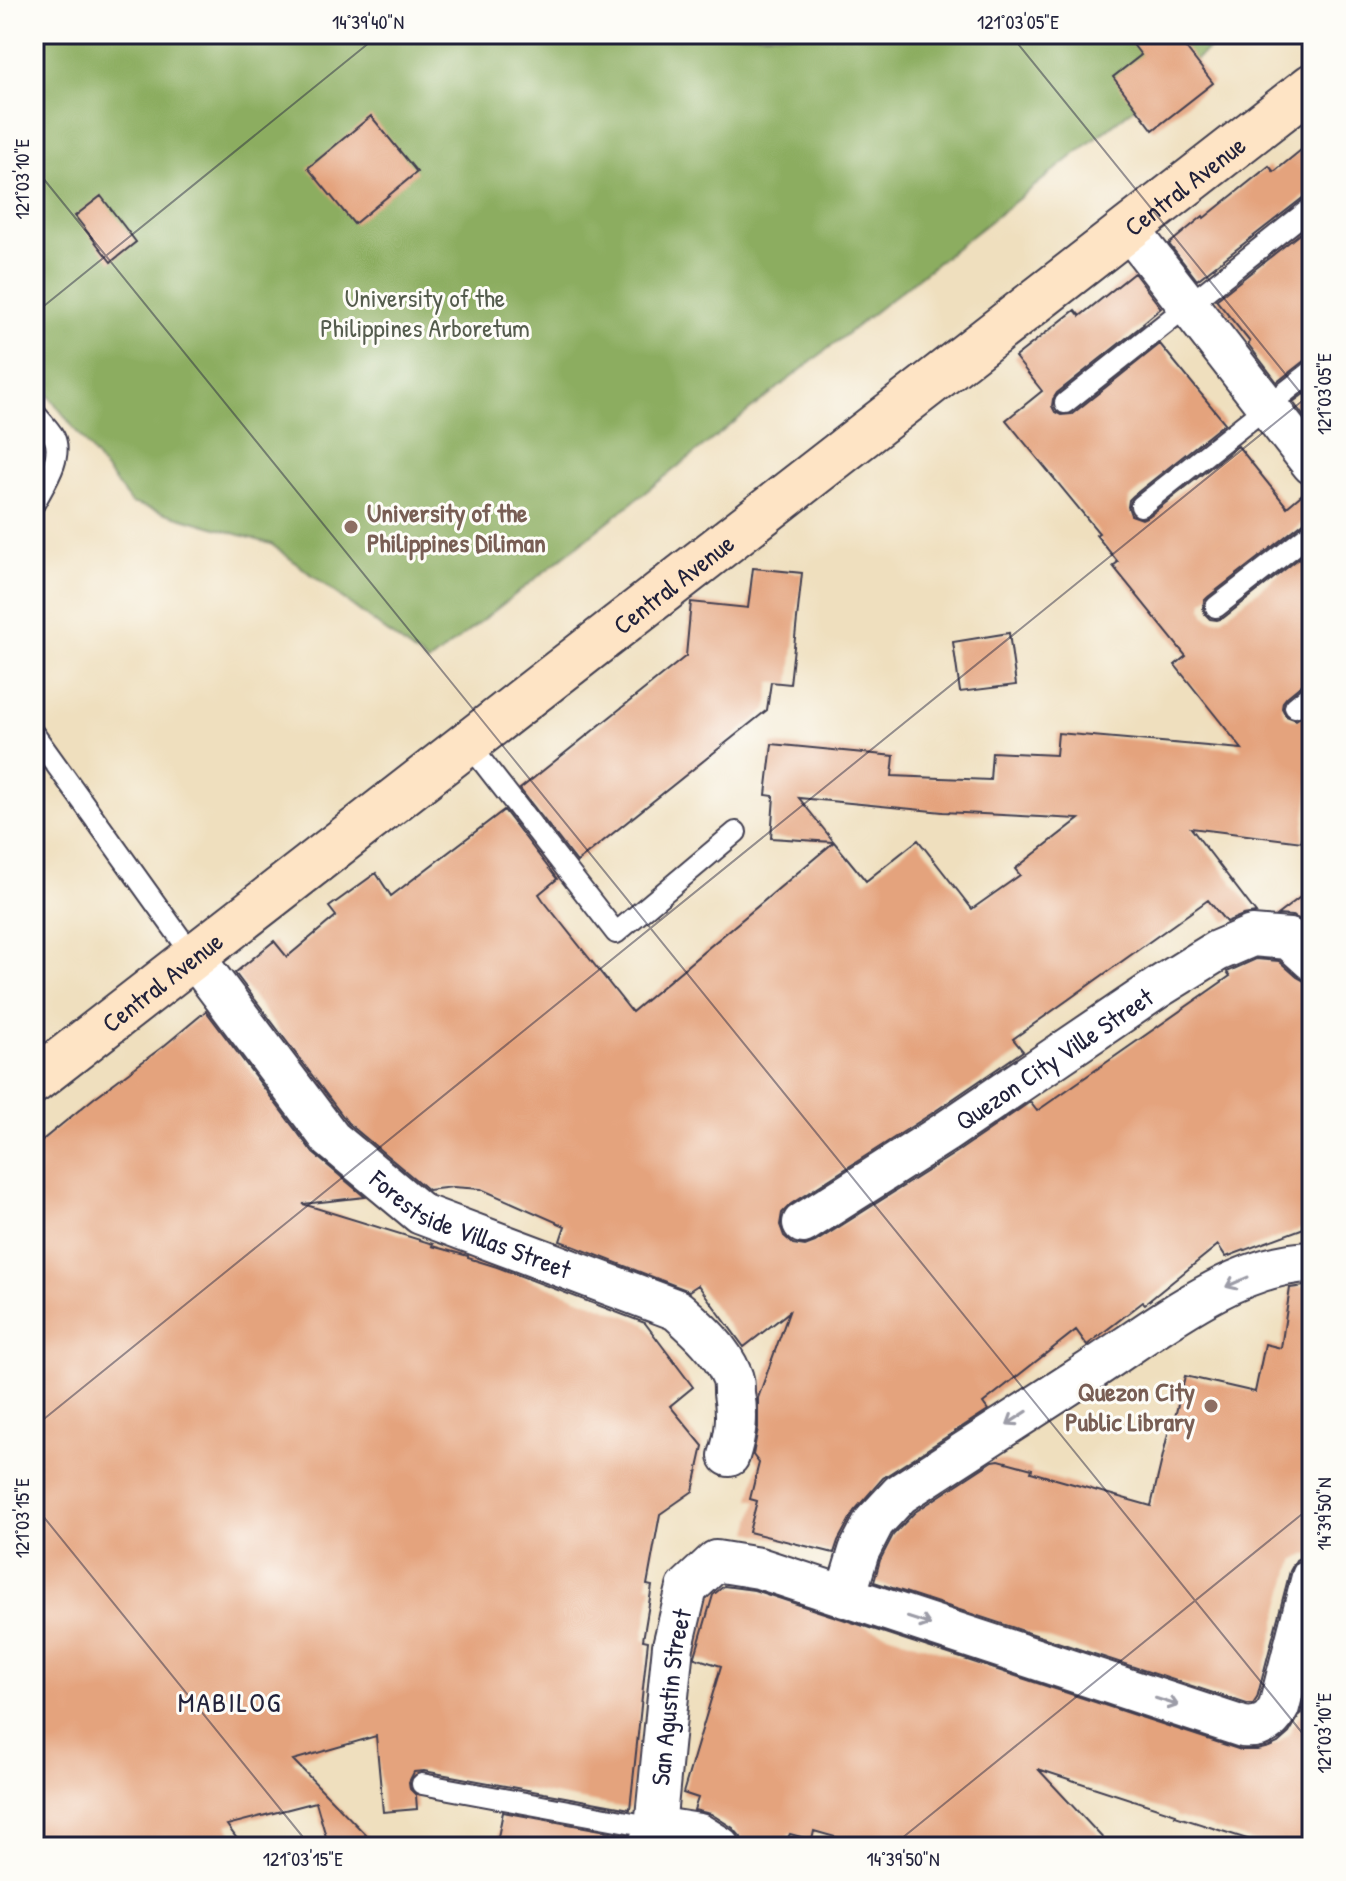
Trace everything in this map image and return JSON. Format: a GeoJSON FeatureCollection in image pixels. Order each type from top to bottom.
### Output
{"type":"FeatureCollection","features":[{"type":"Feature","properties":{"kind":"main road","name":"Central Avenue"},"geometry":{"type":"LineString","coordinates":[[34,1081],[1312,86]]}},
{"type":"Feature","properties":{"kind":"street"},"geometry":{"type":"LineString","coordinates":[[1128,228],[1312,464]]}},
{"type":"Feature","properties":{"kind":"street","name":"Quezon City Ville Street"},"geometry":{"type":"LineString","coordinates":[[803,1223],[1217,951],[1252,936],[1289,939],[1312,960]]}},
{"type":"Feature","properties":{"kind":"street","name":"Forestside Villas Street"},"geometry":{"type":"LineString","coordinates":[[194,957],[331,1139],[421,1214],[677,1310],[718,1352],[732,1375],[737,1420],[729,1456]]}},
{"type":"Feature","properties":{"kind":"street"},"geometry":{"type":"LineString","coordinates":[[1312,1262],[1292,1262],[1240,1279],[1182,1310],[900,1494],[874,1522],[859,1551],[845,1597],[1254,1729],[1265,1725],[1279,1707],[1312,1577]]}},
{"type":"Feature","properties":{"kind":"street","name":"San Agustin Street"},"geometry":{"type":"LineString","coordinates":[[651,1837],[673,1646],[687,1588],[716,1561],[759,1568],[845,1597]]}},
{"type":"Feature","properties":{"kind":"street"},"geometry":{"type":"LineString","coordinates":[[651,1837],[699,1834],[720,1847]]}},
{"type":"Feature","properties":{"kind":"lane"},"geometry":{"type":"LineString","coordinates":[[1065,403],[1312,207]]}},
{"type":"Feature","properties":{"kind":"lane"},"geometry":{"type":"LineString","coordinates":[[1141,506],[1312,371]]}},
{"type":"Feature","properties":{"kind":"lane"},"geometry":{"type":"LineString","coordinates":[[34,412],[54,437],[57,450],[54,464],[34,504]]}},
{"type":"Feature","properties":{"kind":"lane"},"geometry":{"type":"LineString","coordinates":[[1216,607],[1312,532]]}},
{"type":"Feature","properties":{"kind":"lane"},"geometry":{"type":"LineString","coordinates":[[1295,707],[1312,693]]}},
{"type":"Feature","properties":{"kind":"lane"},"geometry":{"type":"LineString","coordinates":[[34,734],[194,957]]}},
{"type":"Feature","properties":{"kind":"lane"},"geometry":{"type":"LineString","coordinates":[[468,743],[616,933],[736,832]]}},
{"type":"Feature","properties":{"kind":"lane"},"geometry":{"type":"LineString","coordinates":[[422,1784],[651,1837]]}},
{"type":"Feature","properties":{"kind":"green space","name":"University of the Philippines Arboretum"},"geometry":{"type":"Polygon","coordinates":[[[34,34],[1228,34],[428,663],[271,544],[131,503],[34,376],[34,34]]]}},
{"type":"Feature","properties":{"kind":"building"},"geometry":{"type":"Polygon","coordinates":[[[1125,34],[1175,34],[1213,83],[1153,130],[1113,77],[1141,55],[1125,34]]]}},
{"type":"Feature","properties":{"kind":"building"},"geometry":{"type":"Polygon","coordinates":[[[371,116],[417,172],[354,224],[308,168],[371,116]]]}},
{"type":"Feature","properties":{"kind":"building"},"geometry":{"type":"Polygon","coordinates":[[[1312,141],[1312,194],[1197,280],[1169,244],[1269,166],[1274,172],[1312,141]]]}},
{"type":"Feature","properties":{"kind":"building"},"geometry":{"type":"Polygon","coordinates":[[[101,196],[136,242],[111,262],[75,216],[101,196]]]}},
{"type":"Feature","properties":{"kind":"building"},"geometry":{"type":"Polygon","coordinates":[[[1312,224],[1312,358],[1277,382],[1216,300],[1312,224]]]}},
{"type":"Feature","properties":{"kind":"building"},"geometry":{"type":"Polygon","coordinates":[[[1134,273],[1161,308],[1057,393],[1052,406],[1061,415],[1072,414],[1160,344],[1225,423],[1133,496],[1128,507],[1131,515],[1142,519],[1149,516],[1238,446],[1287,507],[1312,486],[1312,519],[1304,522],[1208,597],[1203,608],[1210,619],[1223,618],[1312,548],[1312,680],[1287,697],[1282,708],[1286,716],[1296,720],[1312,710],[1312,767],[1302,842],[1191,828],[1256,913],[1226,922],[1208,900],[1013,1039],[1023,1051],[791,1204],[782,1213],[780,1225],[784,1236],[793,1244],[805,1246],[815,1242],[1030,1102],[1037,1111],[1230,976],[1227,972],[1256,959],[1279,961],[1297,977],[1312,982],[1312,1225],[1226,1257],[1218,1245],[1145,1304],[1143,1302],[1087,1345],[1076,1330],[983,1403],[988,1410],[883,1478],[854,1511],[834,1553],[749,1532],[757,1501],[750,1499],[759,1463],[753,1455],[758,1428],[758,1398],[789,1312],[744,1347],[698,1285],[689,1291],[560,1241],[565,1226],[481,1189],[453,1187],[428,1190],[348,1123],[235,973],[274,941],[287,957],[336,916],[329,907],[376,873],[391,896],[504,810],[557,879],[539,894],[632,1012],[834,842],[771,838],[774,796],[766,795],[772,744],[894,756],[892,776],[990,780],[992,752],[1056,755],[1058,733],[1242,749],[1175,665],[1186,656],[1113,566],[1118,562],[1096,535],[1099,533],[1006,420],[1042,391],[1015,357],[1075,310],[1080,316],[1134,273]],[[799,798],[866,881],[918,840],[972,909],[1020,875],[1015,869],[1079,819],[943,812],[799,798]]]}},
{"type":"Feature","properties":{"kind":"building"},"geometry":{"type":"Polygon","coordinates":[[[1312,388],[1312,427],[1293,402],[1312,388]]]}},
{"type":"Feature","properties":{"kind":"building"},"geometry":{"type":"Polygon","coordinates":[[[753,568],[802,573],[790,684],[771,682],[767,710],[577,862],[520,789],[686,656],[691,602],[748,608],[753,568]]]}},
{"type":"Feature","properties":{"kind":"building"},"geometry":{"type":"Polygon","coordinates":[[[1009,633],[1016,685],[960,692],[953,642],[1009,633]]]}},
{"type":"Feature","properties":{"kind":"building"},"geometry":{"type":"Polygon","coordinates":[[[1312,888],[1312,929],[1292,916],[1277,915],[1312,888]]]}},
{"type":"Feature","properties":{"kind":"building"},"geometry":{"type":"Polygon","coordinates":[[[206,1011],[313,1153],[365,1197],[303,1204],[468,1256],[645,1323],[693,1387],[670,1406],[703,1446],[693,1491],[660,1514],[647,1585],[652,1586],[643,1640],[648,1641],[630,1809],[424,1771],[414,1772],[409,1782],[410,1789],[416,1795],[417,1809],[383,1812],[376,1736],[293,1760],[369,1838],[329,1847],[316,1802],[227,1825],[243,1847],[34,1847],[34,1147],[206,1011]]]}},
{"type":"Feature","properties":{"kind":"building"},"geometry":{"type":"Polygon","coordinates":[[[1312,1285],[1312,1485],[1304,1515],[1312,1516],[1312,1555],[1296,1560],[1290,1571],[1253,1704],[874,1582],[880,1560],[893,1535],[915,1512],[993,1461],[1032,1469],[1031,1472],[1151,1506],[1185,1376],[1255,1392],[1265,1344],[1281,1348],[1290,1288],[1312,1285]]]}},
{"type":"Feature","properties":{"kind":"building"},"geometry":{"type":"Polygon","coordinates":[[[724,1586],[754,1590],[1241,1750],[1269,1747],[1289,1733],[1301,1713],[1312,1670],[1312,1847],[1272,1847],[1038,1769],[1111,1847],[870,1847],[814,1831],[812,1840],[790,1834],[783,1847],[743,1847],[741,1837],[733,1828],[711,1814],[694,1810],[698,1798],[683,1793],[721,1666],[695,1656],[713,1595],[724,1586]]]}},
{"type":"Feature","properties":{"kind":"building"},"geometry":{"type":"Polygon","coordinates":[[[503,1812],[628,1835],[626,1847],[496,1847],[503,1812]]]}},
{"type":"Feature","properties":{"kind":"place","name":"University of the Philippines Diliman"},"geometry":{"type":"Point","coordinates":[351,527]}},
{"type":"Feature","properties":{"kind":"place","name":"Quezon City Public Library"},"geometry":{"type":"Point","coordinates":[1211,1406]}},
{"type":"Feature","properties":{"kind":"district","name":"MABILOG"},"geometry":{"type":"Point","coordinates":[230,1702]}}]}
